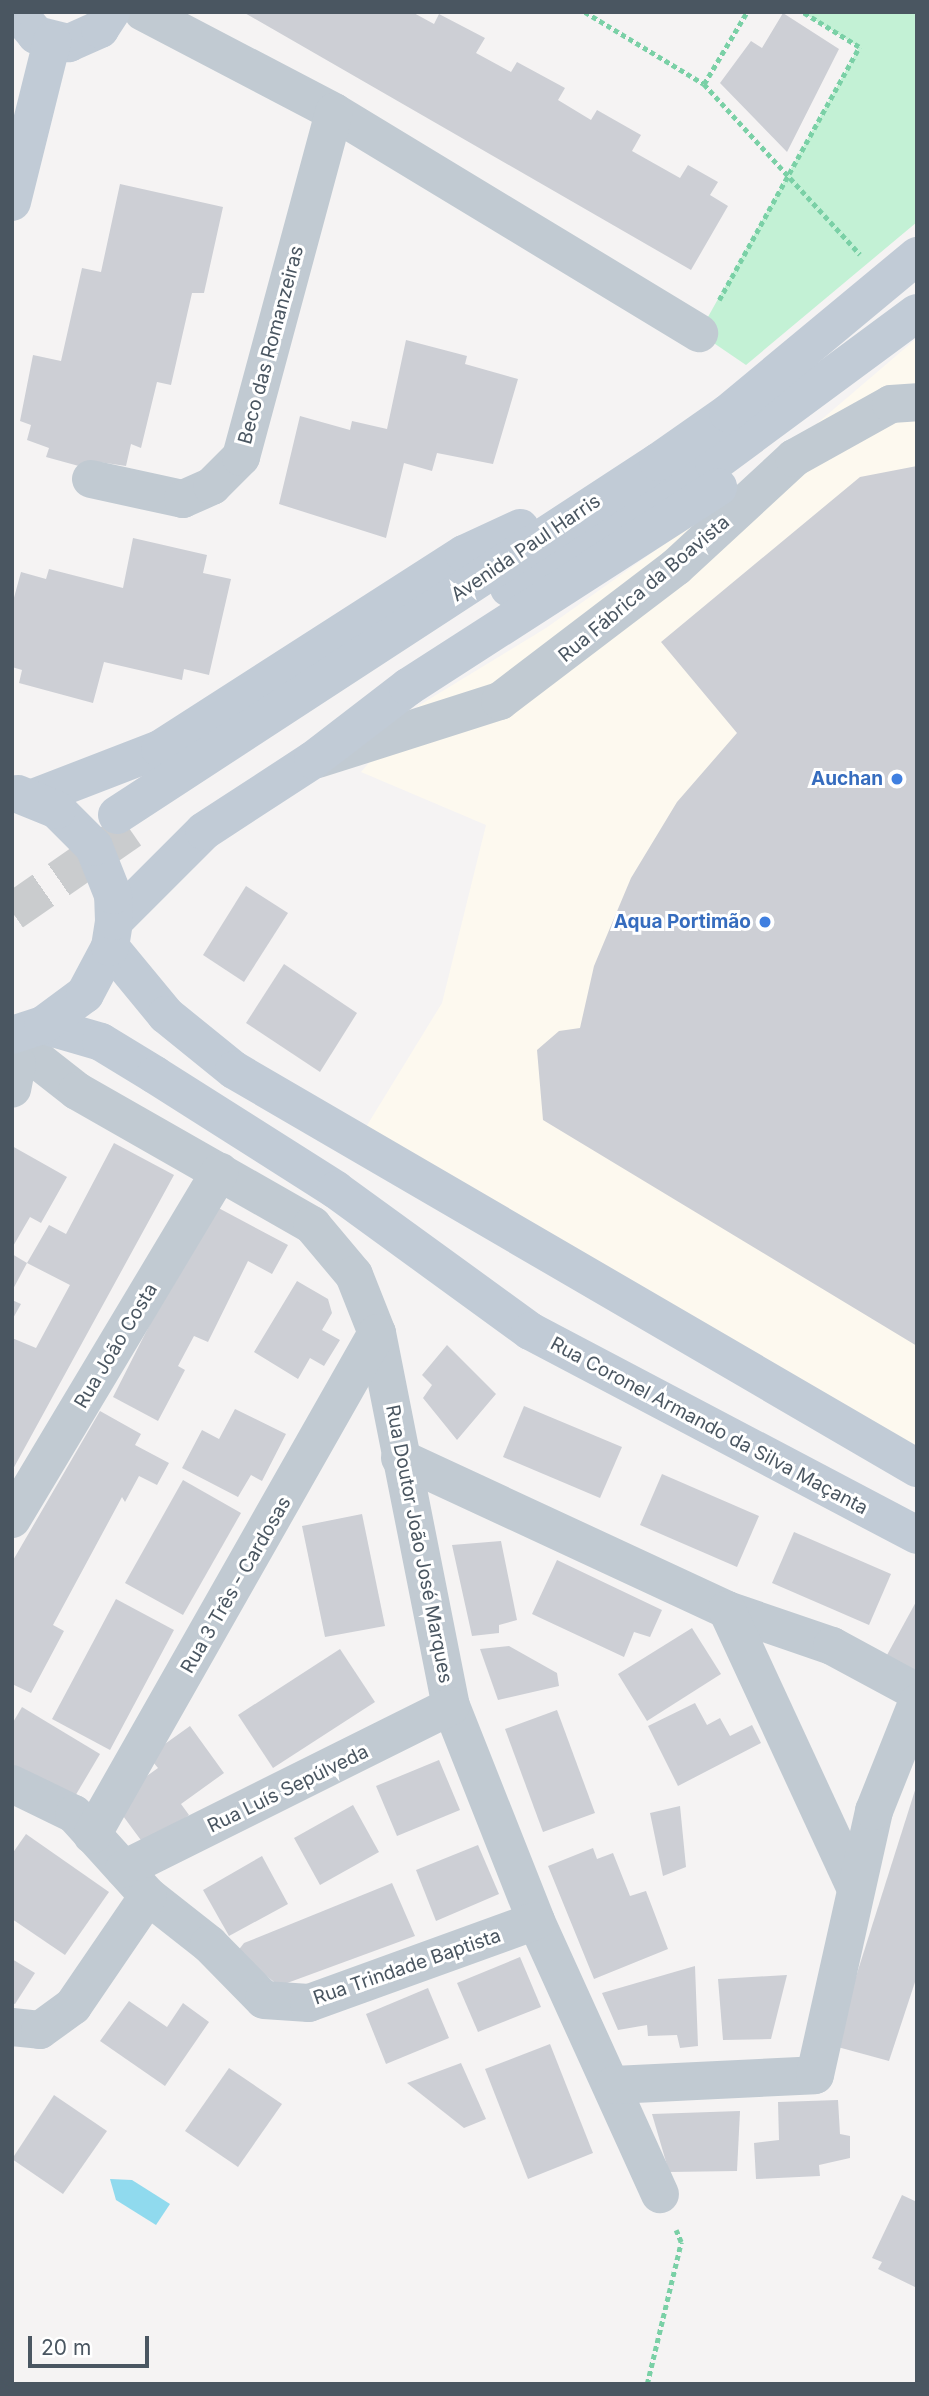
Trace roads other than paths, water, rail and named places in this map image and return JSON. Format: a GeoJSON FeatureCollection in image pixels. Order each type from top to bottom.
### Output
{"type":"FeatureCollection","features":[{"type":"Feature","properties":{"kind":"main road"},"geometry":{"type":"LineString","coordinates":[[17,12],[36,35],[52,41],[86,38],[111,12]]}},
{"type":"Feature","properties":{"kind":"main road"},"geometry":{"type":"LineString","coordinates":[[12,202],[52,41]]}},
{"type":"Feature","properties":{"kind":"main road","name":"Avenida Paul Harris"},"geometry":{"type":"LineString","coordinates":[[917,256],[728,413],[124,823],[601,527],[714,463],[854,363],[917,313]]}},
{"type":"Feature","properties":{"kind":"main road"},"geometry":{"type":"LineString","coordinates":[[21,1036],[85,994],[112,934],[204,831],[313,760],[408,687],[722,484],[854,363]]}},
{"type":"Feature","properties":{"kind":"main road"},"geometry":{"type":"LineString","coordinates":[[23,795],[160,749],[464,554],[657,462]]}},
{"type":"Feature","properties":{"kind":"main road"},"geometry":{"type":"LineString","coordinates":[[23,795],[77,826],[94,847],[113,895],[112,934],[166,1015],[234,1070],[917,1468]]}},
{"type":"Feature","properties":{"kind":"main road","name":"Rua Coronel Armando da Silva Maçanta"},"geometry":{"type":"LineString","coordinates":[[21,1036],[101,1042],[336,1190],[530,1331],[917,1535]]}},
{"type":"Feature","properties":{"kind":"street"},"geometry":{"type":"LineString","coordinates":[[142,12],[334,112],[699,333]]}},
{"type":"Feature","properties":{"kind":"street","name":"Beco das Romanzeiras"},"geometry":{"type":"LineString","coordinates":[[91,479],[183,499],[212,486],[241,457],[334,112]]}},
{"type":"Feature","properties":{"kind":"street","name":"Rua Fábrica da Boavista"},"geometry":{"type":"LineString","coordinates":[[313,760],[500,701],[676,567],[794,458],[891,404],[917,402]]}},
{"type":"Feature","properties":{"kind":"street"},"geometry":{"type":"LineString","coordinates":[[12,1089],[21,1036]]}},
{"type":"Feature","properties":{"kind":"street","name":"Rua Doutor João José Marques"},"geometry":{"type":"LineString","coordinates":[[21,1036],[40,1062],[77,1091],[312,1225],[354,1275],[377,1333],[451,1706],[536,1921],[614,2085],[660,2194]]}},
{"type":"Feature","properties":{"kind":"street","name":"Rua João Costa"},"geometry":{"type":"LineString","coordinates":[[12,1519],[220,1172]]}},
{"type":"Feature","properties":{"kind":"street","name":"Rua 3 Três - Cardosas"},"geometry":{"type":"LineString","coordinates":[[92,1835],[377,1333]]}},
{"type":"Feature","properties":{"kind":"street"},"geometry":{"type":"LineString","coordinates":[[400,1458],[727,1609],[832,1646],[917,1692]]}},
{"type":"Feature","properties":{"kind":"street"},"geometry":{"type":"LineString","coordinates":[[727,1609],[854,1885]]}},
{"type":"Feature","properties":{"kind":"street"},"geometry":{"type":"LineString","coordinates":[[614,2085],[814,2075],[854,1885],[874,1811],[917,1703]]}},
{"type":"Feature","properties":{"kind":"street","name":"Rua Luís Sepúlveda"},"geometry":{"type":"LineString","coordinates":[[136,1883],[451,1706]]}},
{"type":"Feature","properties":{"kind":"street"},"geometry":{"type":"LineString","coordinates":[[12,1784],[74,1814],[136,1883],[73,2006],[40,2030],[12,2027]]}},
{"type":"Feature","properties":{"kind":"street","name":"Rua Trindade Baptista"},"geometry":{"type":"LineString","coordinates":[[136,1883],[209,1944],[264,2000],[309,2003],[536,1921]]}},
{"type":"Feature","properties":{"kind":"water"},"geometry":{"type":"Polygon","coordinates":[[[110,2179],[132,2180],[170,2204],[156,2225],[116,2200],[110,2179]]]}},
{"type":"Feature","properties":{"kind":"tunnel"},"geometry":{"type":"LineString","coordinates":[[12,912],[130,830]]}},
{"type":"Feature","properties":{"kind":"place","name":"Auchan"},"geometry":{"type":"Point","coordinates":[897,779]}},
{"type":"Feature","properties":{"kind":"place","name":"Aqua Portimão"},"geometry":{"type":"Point","coordinates":[765,922]}}]}
